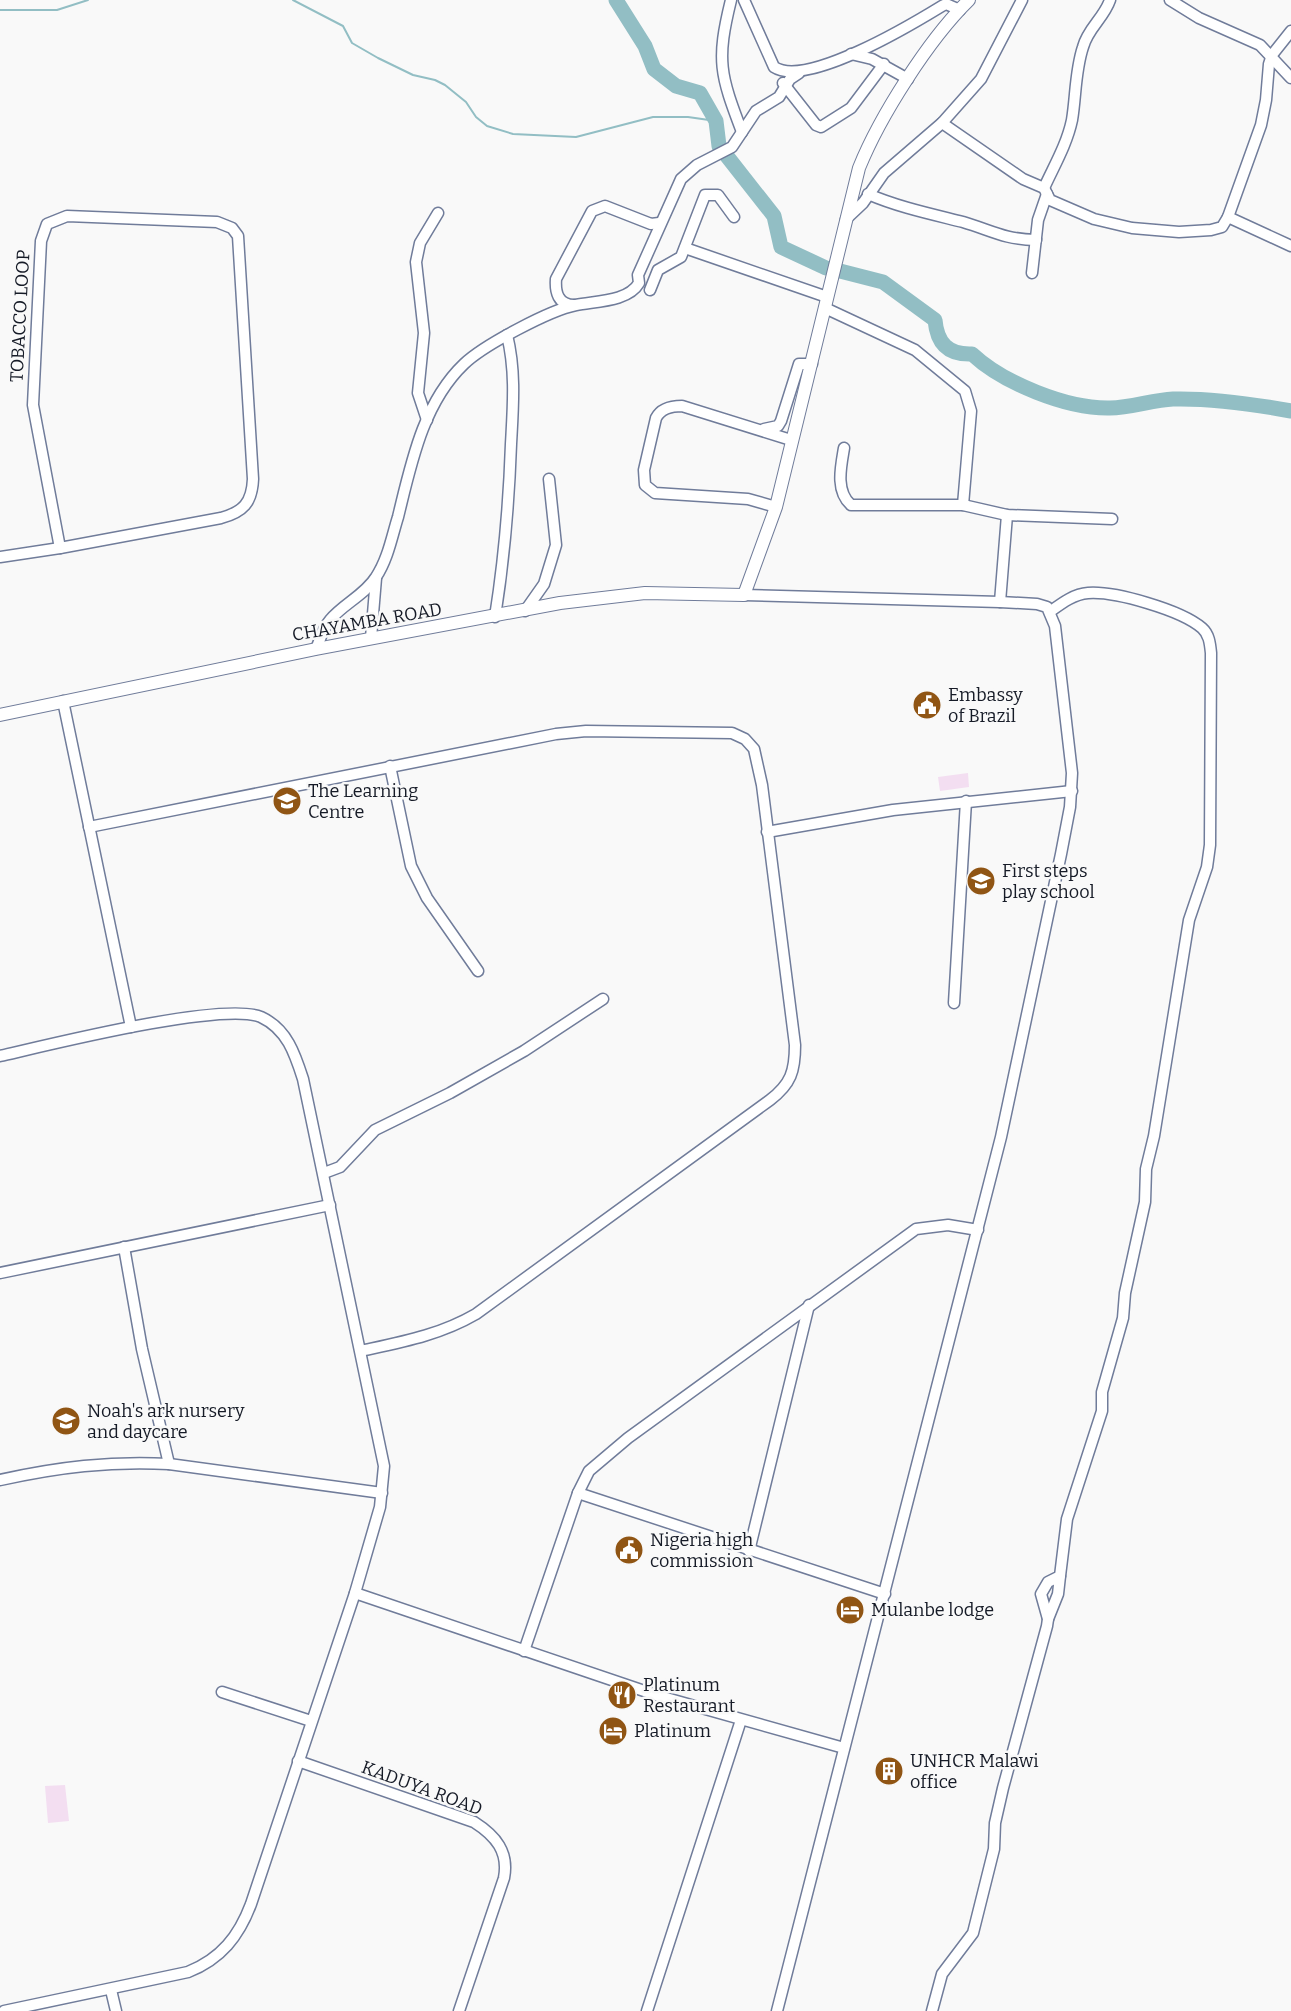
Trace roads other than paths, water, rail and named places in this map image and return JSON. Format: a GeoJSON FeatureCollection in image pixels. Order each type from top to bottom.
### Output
{"type":"FeatureCollection","features":[{"type":"Feature","properties":{"kind":"street"},"geometry":{"type":"LineString","coordinates":[[731,0],[722,38],[722,71],[742,132]]}},
{"type":"Feature","properties":{"kind":"street"},"geometry":{"type":"LineString","coordinates":[[744,0],[774,67],[816,125],[826,126],[851,108],[884,64]]}},
{"type":"Feature","properties":{"kind":"street"},"geometry":{"type":"LineString","coordinates":[[777,2011],[1001,1137],[1072,790],[1071,749],[1056,626],[1051,611],[1037,604],[1000,602],[744,595],[776,507],[846,219],[867,148],[909,79],[969,0]]}},
{"type":"Feature","properties":{"kind":"street"},"geometry":{"type":"LineString","coordinates":[[846,219],[863,203],[884,173],[942,123],[981,79],[1022,0]]}},
{"type":"Feature","properties":{"kind":"street"},"geometry":{"type":"LineString","coordinates":[[1032,273],[1041,206],[1068,136],[1076,75],[1083,45],[1090,30],[1106,12],[1110,0]]}},
{"type":"Feature","properties":{"kind":"street"},"geometry":{"type":"LineString","coordinates":[[1170,0],[1199,18],[1260,45],[1272,55],[1291,78]]}},
{"type":"Feature","properties":{"kind":"street"},"geometry":{"type":"LineString","coordinates":[[659,223],[651,224],[606,206],[592,211],[556,279],[556,289],[560,299],[568,305],[574,305],[617,297],[635,289],[639,283],[638,275],[659,223],[685,174],[732,147],[756,111],[779,97],[799,73],[851,54],[903,30],[946,4],[960,10]]}},
{"type":"Feature","properties":{"kind":"street"},"geometry":{"type":"LineString","coordinates":[[942,123],[1023,179],[1045,191],[1050,200],[1076,212],[1138,229],[1179,232],[1211,230],[1222,227],[1228,217],[1261,124],[1266,100],[1267,74],[1272,55],[1291,31]]}},
{"type":"Feature","properties":{"kind":"street"},"geometry":{"type":"LineString","coordinates":[[851,54],[884,64],[909,79]]}},
{"type":"Feature","properties":{"kind":"street"},"geometry":{"type":"LineString","coordinates":[[774,67],[781,71],[799,73]]}},
{"type":"Feature","properties":{"kind":"street"},"geometry":{"type":"LineString","coordinates":[[868,194],[912,209],[966,223],[1000,237],[1036,240]]}},
{"type":"Feature","properties":{"kind":"street"},"geometry":{"type":"LineString","coordinates":[[650,290],[654,274],[676,262],[685,248],[705,195],[718,195],[734,217]]}},
{"type":"Feature","properties":{"kind":"street"},"geometry":{"type":"LineString","coordinates":[[427,420],[418,393],[423,323],[416,262],[420,243],[438,213]]}},
{"type":"Feature","properties":{"kind":"street","name":"TOBACCO LOOP"},"geometry":{"type":"LineString","coordinates":[[67,216],[144,217],[217,222],[227,225],[236,232],[241,244],[253,479],[248,504],[239,512],[221,518],[60,548],[33,405],[41,241],[44,229],[51,221],[67,216]]}},
{"type":"Feature","properties":{"kind":"street"},"geometry":{"type":"LineString","coordinates":[[1228,217],[1291,246]]}},
{"type":"Feature","properties":{"kind":"street"},"geometry":{"type":"LineString","coordinates":[[685,248],[826,302],[915,350],[965,391],[971,411],[963,505]]}},
{"type":"Feature","properties":{"kind":"street"},"geometry":{"type":"LineString","coordinates":[[371,638],[376,578],[393,535],[412,463],[427,420],[441,392],[461,367],[507,335],[574,305]]}},
{"type":"Feature","properties":{"kind":"street"},"geometry":{"type":"LineString","coordinates":[[495,618],[507,521],[512,433],[513,368],[507,335]]}},
{"type":"Feature","properties":{"kind":"street"},"geometry":{"type":"LineString","coordinates":[[764,429],[778,426],[781,421],[800,364],[812,364]]}},
{"type":"Feature","properties":{"kind":"street"},"geometry":{"type":"LineString","coordinates":[[776,507],[748,499],[655,493],[647,489],[643,481],[656,418],[662,411],[682,406],[764,429],[791,440]]}},
{"type":"Feature","properties":{"kind":"street"},"geometry":{"type":"LineString","coordinates":[[844,448],[841,487],[846,500],[851,505],[963,505],[1007,515],[1112,519]]}},
{"type":"Feature","properties":{"kind":"street"},"geometry":{"type":"LineString","coordinates":[[525,611],[544,584],[556,545],[549,479]]}},
{"type":"Feature","properties":{"kind":"street"},"geometry":{"type":"LineString","coordinates":[[1000,602],[1007,515]]}},
{"type":"Feature","properties":{"kind":"street"},"geometry":{"type":"LineString","coordinates":[[0,557],[60,548]]}},
{"type":"Feature","properties":{"kind":"street"},"geometry":{"type":"LineString","coordinates":[[316,649],[329,621],[376,578]]}},
{"type":"Feature","properties":{"kind":"street"},"geometry":{"type":"LineString","coordinates":[[932,2011],[942,1974],[973,1933],[994,1849],[995,1823],[1000,1799],[1048,1619],[1058,1594],[1067,1519],[1102,1411],[1102,1392],[1124,1318],[1125,1293],[1145,1202],[1146,1170],[1154,1136],[1189,920],[1207,867],[1210,845],[1211,653],[1207,634],[1201,627],[1134,599],[1088,593],[1070,598],[1051,611]]}},
{"type":"Feature","properties":{"kind":"street","name":"CHAYAMBA ROAD"},"geometry":{"type":"LineString","coordinates":[[0,715],[371,638],[625,594],[744,595]]}},
{"type":"Feature","properties":{"kind":"street"},"geometry":{"type":"LineString","coordinates":[[63,701],[130,1028]]}},
{"type":"Feature","properties":{"kind":"street"},"geometry":{"type":"LineString","coordinates":[[89,826],[390,766],[586,730],[732,733],[750,744],[756,755],[795,1045],[795,1066],[787,1085],[770,1100],[476,1314],[454,1327],[425,1337],[361,1351]]}},
{"type":"Feature","properties":{"kind":"street"},"geometry":{"type":"LineString","coordinates":[[390,766],[411,866],[427,898],[478,970]]}},
{"type":"Feature","properties":{"kind":"street"},"geometry":{"type":"LineString","coordinates":[[767,832],[847,817],[1072,790]]}},
{"type":"Feature","properties":{"kind":"street"},"geometry":{"type":"LineString","coordinates":[[954,1003],[966,801]]}},
{"type":"Feature","properties":{"kind":"street"},"geometry":{"type":"LineString","coordinates":[[324,1173],[340,1167],[375,1130],[450,1093],[524,1051],[603,999]]}},
{"type":"Feature","properties":{"kind":"street"},"geometry":{"type":"LineString","coordinates":[[0,1056],[130,1028],[234,1013],[261,1017],[278,1028],[288,1041],[296,1058],[324,1173],[384,1466],[382,1493],[354,1593],[246,1917],[225,1950],[203,1966],[188,1972],[4,2011]]}},
{"type":"Feature","properties":{"kind":"street"},"geometry":{"type":"LineString","coordinates":[[0,1273],[330,1206]]}},
{"type":"Feature","properties":{"kind":"street"},"geometry":{"type":"LineString","coordinates":[[524,1651],[578,1493],[589,1471],[628,1438],[916,1229],[948,1225],[978,1230]]}},
{"type":"Feature","properties":{"kind":"street"},"geometry":{"type":"LineString","coordinates":[[124,1247],[142,1349],[169,1464]]}},
{"type":"Feature","properties":{"kind":"street"},"geometry":{"type":"LineString","coordinates":[[748,1551],[809,1305]]}},
{"type":"Feature","properties":{"kind":"street"},"geometry":{"type":"LineString","coordinates":[[0,1480],[71,1465],[169,1464],[382,1493]]}},
{"type":"Feature","properties":{"kind":"street"},"geometry":{"type":"LineString","coordinates":[[578,1493],[748,1551],[885,1594]]}},
{"type":"Feature","properties":{"kind":"street"},"geometry":{"type":"LineString","coordinates":[[1048,1619],[1041,1594],[1043,1587],[1060,1576]]}},
{"type":"Feature","properties":{"kind":"street"},"geometry":{"type":"LineString","coordinates":[[354,1593],[524,1651],[741,1720],[844,1748]]}},
{"type":"Feature","properties":{"kind":"street"},"geometry":{"type":"LineString","coordinates":[[222,1692],[311,1721]]}},
{"type":"Feature","properties":{"kind":"street"},"geometry":{"type":"LineString","coordinates":[[647,2011],[741,1720]]}},
{"type":"Feature","properties":{"kind":"street","name":"KADUYA ROAD"},"geometry":{"type":"LineString","coordinates":[[298,1761],[474,1822],[486,1829],[501,1846],[506,1868],[504,1878],[459,2011]]}},
{"type":"Feature","properties":{"kind":"street"},"geometry":{"type":"LineString","coordinates":[[111,1990],[116,2011]]}},
{"type":"Feature","properties":{"kind":"waterway"},"geometry":{"type":"LineString","coordinates":[[0,10],[57,10],[88,0]]}},
{"type":"Feature","properties":{"kind":"waterway"},"geometry":{"type":"LineString","coordinates":[[293,0],[343,26],[352,43],[378,58],[413,75],[445,85],[466,102],[476,117],[487,126],[513,134],[576,137],[653,117],[688,117],[716,121]]}},
{"type":"Feature","properties":{"kind":"waterway"},"geometry":{"type":"LineString","coordinates":[[616,0],[645,46],[654,69],[676,86],[700,93],[716,121],[719,146],[774,216],[781,247],[826,268]]}},
{"type":"Feature","properties":{"kind":"waterway"},"geometry":{"type":"LineString","coordinates":[[840,271],[883,282],[935,320],[938,335],[950,350],[972,354],[1001,375],[1056,399],[1075,404],[1110,408],[1173,399],[1203,399],[1291,411]]}},
{"type":"Feature","properties":{"kind":"place","name":"Embassy of Brazil"},"geometry":{"type":"Point","coordinates":[927,705]}},
{"type":"Feature","properties":{"kind":"place","name":"The Learning Centre"},"geometry":{"type":"Point","coordinates":[287,801]}},
{"type":"Feature","properties":{"kind":"place","name":"First steps play school"},"geometry":{"type":"Point","coordinates":[981,881]}},
{"type":"Feature","properties":{"kind":"place","name":"Noah's ark nursery and daycare"},"geometry":{"type":"Point","coordinates":[66,1421]}},
{"type":"Feature","properties":{"kind":"place","name":"Nigeria high commission"},"geometry":{"type":"Point","coordinates":[629,1550]}},
{"type":"Feature","properties":{"kind":"place","name":"Mulanbe lodge"},"geometry":{"type":"Point","coordinates":[850,1610]}},
{"type":"Feature","properties":{"kind":"place","name":"Platinum Restaurant"},"geometry":{"type":"Point","coordinates":[622,1695]}},
{"type":"Feature","properties":{"kind":"place","name":"Platinum"},"geometry":{"type":"Point","coordinates":[613,1731]}},
{"type":"Feature","properties":{"kind":"place","name":"UNHCR Malawi office"},"geometry":{"type":"Point","coordinates":[889,1771]}}]}
